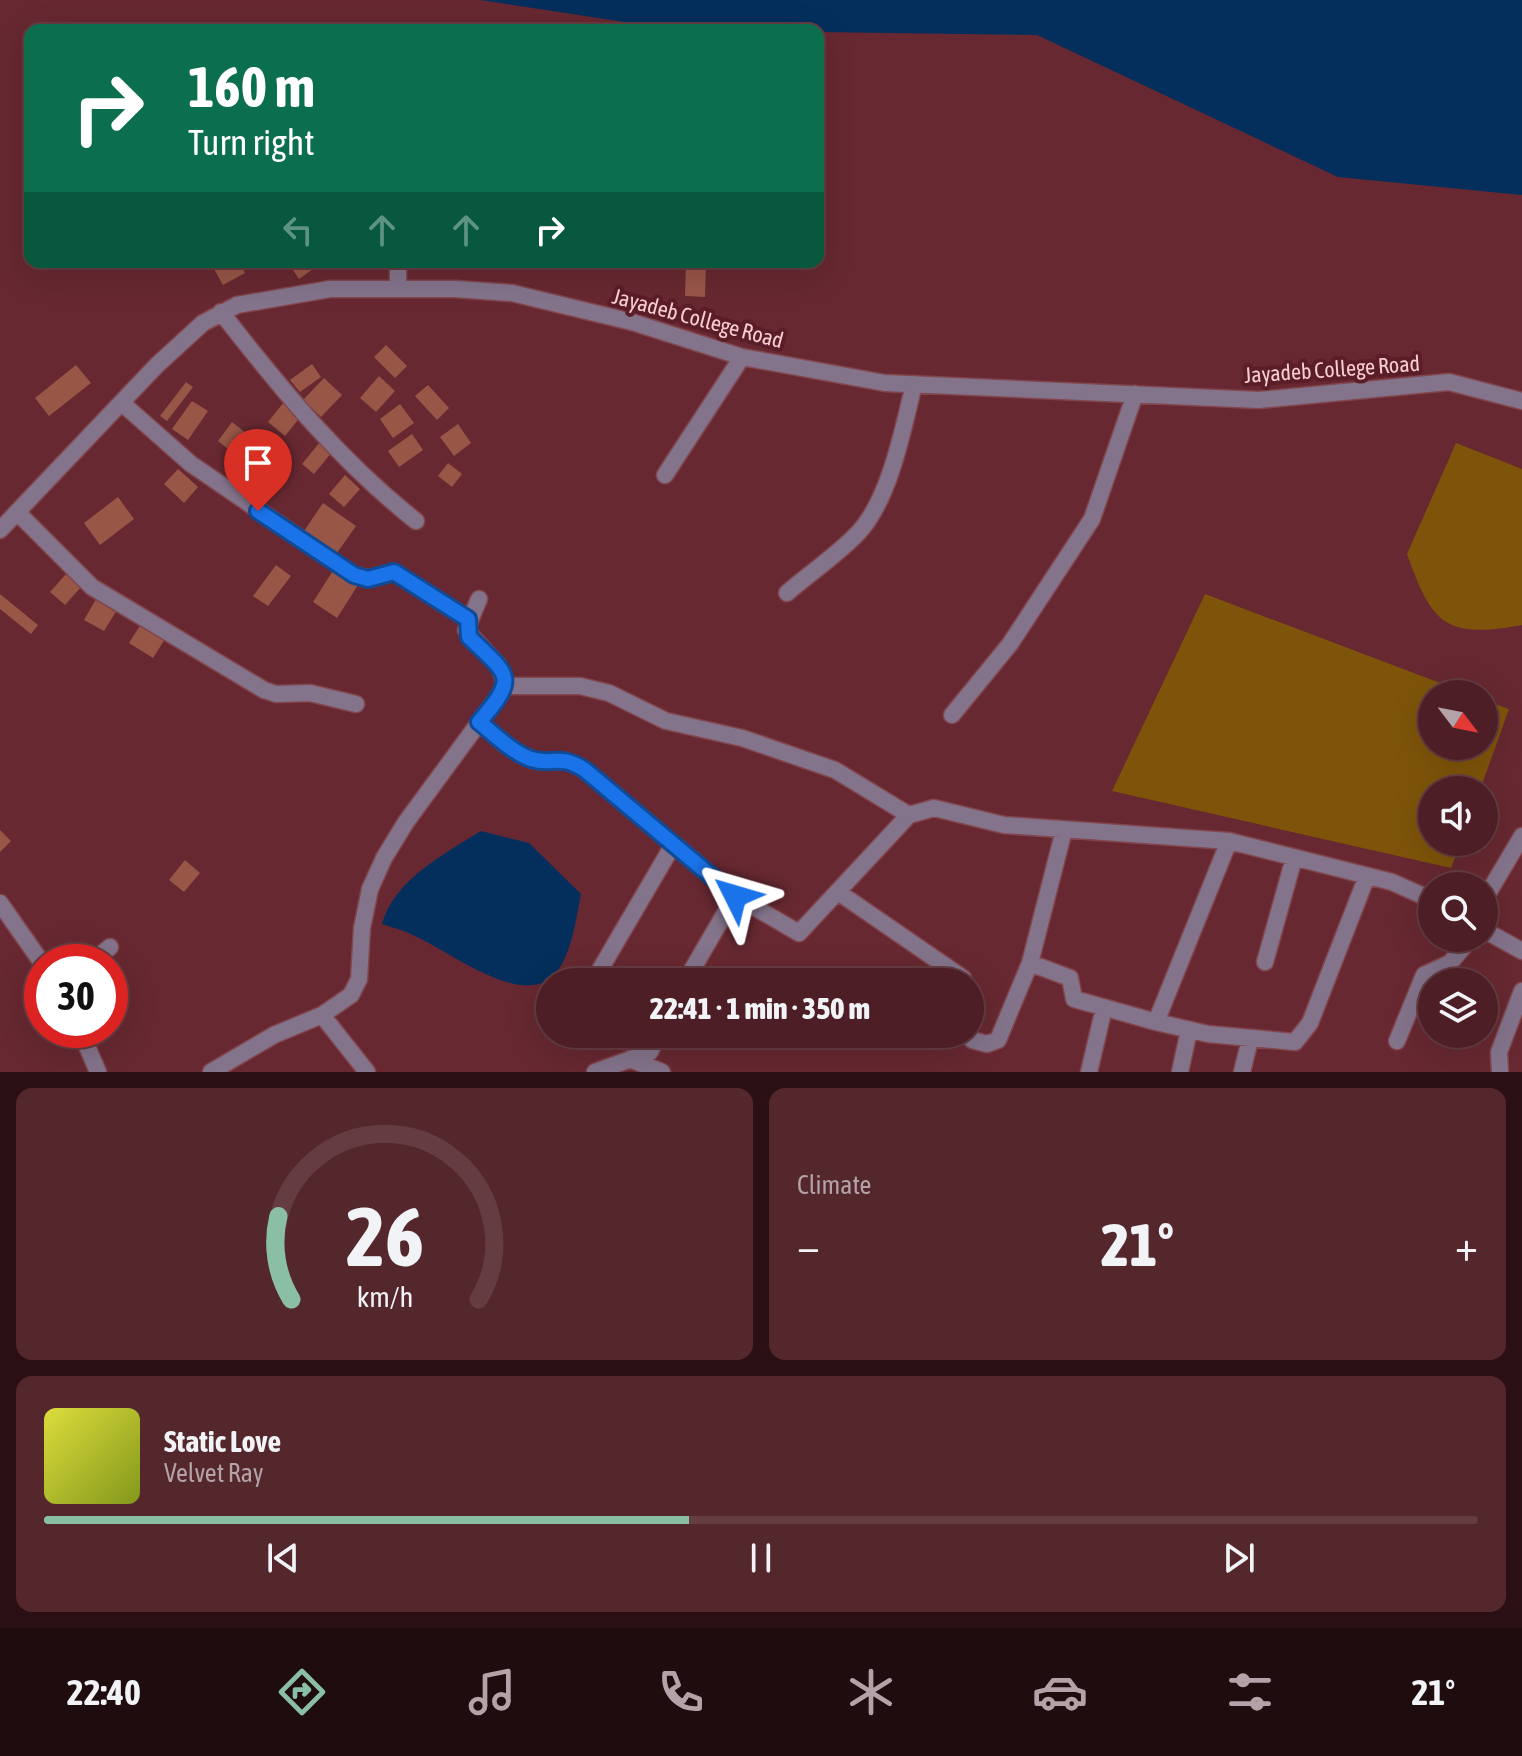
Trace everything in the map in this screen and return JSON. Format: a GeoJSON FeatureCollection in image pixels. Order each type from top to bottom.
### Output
{"type":"FeatureCollection","features":[{"type":"Feature","properties":{"kind":"street"},"geometry":{"type":"LineString","coordinates":[[398,268],[398,289]]}},
{"type":"Feature","properties":{"kind":"street","name":"Jayadeb College Road"},"geometry":{"type":"LineString","coordinates":[[0,530],[157,365],[203,323],[221,312],[290,294],[330,289],[512,293],[632,322],[742,357],[885,383],[1259,400],[1449,382],[1522,401]]}},
{"type":"Feature","properties":{"kind":"street"},"geometry":{"type":"LineString","coordinates":[[221,312],[283,391],[353,469],[416,521]]}},
{"type":"Feature","properties":{"kind":"street"},"geometry":{"type":"LineString","coordinates":[[665,475],[742,357]]}},
{"type":"Feature","properties":{"kind":"street"},"geometry":{"type":"LineString","coordinates":[[787,593],[859,532],[888,475],[914,384]]}},
{"type":"Feature","properties":{"kind":"street"},"geometry":{"type":"LineString","coordinates":[[952,715],[1010,644],[1092,519],[1121,445],[1135,394]]}},
{"type":"Feature","properties":{"kind":"street"},"geometry":{"type":"LineString","coordinates":[[123,404],[191,464],[354,575],[368,579],[394,572],[468,619]]}},
{"type":"Feature","properties":{"kind":"street"},"geometry":{"type":"LineString","coordinates":[[18,513],[92,587],[264,690],[276,694],[310,693],[356,704]]}},
{"type":"Feature","properties":{"kind":"street"},"geometry":{"type":"LineString","coordinates":[[479,599],[468,619],[469,637],[499,666],[506,686]]}},
{"type":"Feature","properties":{"kind":"street"},"geometry":{"type":"LineString","coordinates":[[211,1072],[274,1035],[322,1015],[351,995],[359,979],[362,928],[370,889],[384,858],[506,686]]}},
{"type":"Feature","properties":{"kind":"street"},"geometry":{"type":"LineString","coordinates":[[506,686],[580,686],[609,693],[666,721],[742,738],[835,770],[909,815]]}},
{"type":"Feature","properties":{"kind":"street"},"geometry":{"type":"LineString","coordinates":[[479,722],[528,759],[573,762],[735,896],[799,933],[909,815],[934,808],[1004,825],[1229,841],[1367,876],[1418,895]]}},
{"type":"Feature","properties":{"kind":"street"},"geometry":{"type":"LineString","coordinates":[[984,1043],[998,1040],[1030,963],[1064,830]]}},
{"type":"Feature","properties":{"kind":"street"},"geometry":{"type":"LineString","coordinates":[[1498,876],[1522,836]]}},
{"type":"Feature","properties":{"kind":"street"},"geometry":{"type":"LineString","coordinates":[[1156,1022],[1229,841]]}},
{"type":"Feature","properties":{"kind":"street"},"geometry":{"type":"LineString","coordinates":[[601,968],[673,845]]}},
{"type":"Feature","properties":{"kind":"street"},"geometry":{"type":"LineString","coordinates":[[1265,962],[1294,858]]}},
{"type":"Feature","properties":{"kind":"street"},"geometry":{"type":"LineString","coordinates":[[1030,963],[1070,978],[1074,999],[1104,1008],[1189,1030],[1295,1042],[1303,1036],[1367,876]]}},
{"type":"Feature","properties":{"kind":"street"},"geometry":{"type":"LineString","coordinates":[[838,892],[948,968]]}},
{"type":"Feature","properties":{"kind":"street"},"geometry":{"type":"LineString","coordinates":[[693,968],[735,896]]}},
{"type":"Feature","properties":{"kind":"street"},"geometry":{"type":"LineString","coordinates":[[0,903],[29,944]]}},
{"type":"Feature","properties":{"kind":"street"},"geometry":{"type":"LineString","coordinates":[[1498,938],[1522,951]]}},
{"type":"Feature","properties":{"kind":"street"},"geometry":{"type":"LineString","coordinates":[[1397,1041],[1424,975],[1450,963],[1459,952]]}},
{"type":"Feature","properties":{"kind":"street"},"geometry":{"type":"LineString","coordinates":[[1500,1072],[1499,1052],[1522,991]]}},
{"type":"Feature","properties":{"kind":"street"},"geometry":{"type":"LineString","coordinates":[[1089,1072],[1104,1008]]}},
{"type":"Feature","properties":{"kind":"street"},"geometry":{"type":"LineString","coordinates":[[322,1015],[367,1072]]}},
{"type":"Feature","properties":{"kind":"street"},"geometry":{"type":"LineString","coordinates":[[1180,1072],[1189,1030]]}},
{"type":"Feature","properties":{"kind":"street"},"geometry":{"type":"LineString","coordinates":[[1242,1072],[1250,1039]]}},
{"type":"Feature","properties":{"kind":"street"},"geometry":{"type":"LineString","coordinates":[[88,1048],[98,1072]]}},
{"type":"Feature","properties":{"kind":"street"},"geometry":{"type":"LineString","coordinates":[[595,1072],[650,1052],[652,1048]]}},
{"type":"Feature","properties":{"kind":"street"},"geometry":{"type":"LineString","coordinates":[[630,1059],[662,1072]]}},
{"type":"Feature","properties":{"kind":"shaded area"},"geometry":{"type":"Polygon","coordinates":[[[1456,443],[1522,469],[1522,625],[1475,630],[1445,621],[1425,597],[1407,554],[1456,443]]]}},
{"type":"Feature","properties":{"kind":"shaded area"},"geometry":{"type":"Polygon","coordinates":[[[1205,594],[1432,680],[1418,680],[1418,760],[1491,760],[1485,776],[1418,776],[1418,856],[1456,856],[1451,868],[1112,791],[1205,594]]]}},
{"type":"Feature","properties":{"kind":"shaded area"},"geometry":{"type":"Polygon","coordinates":[[[1498,705],[1509,709],[1498,740],[1498,705]]]}},
{"type":"Feature","properties":{"kind":"water"},"geometry":{"type":"Polygon","coordinates":[[[480,0],[1522,0],[1522,195],[1338,177],[1037,35],[824,32],[824,24],[638,24],[480,0]]]}},
{"type":"Feature","properties":{"kind":"water"},"geometry":{"type":"Polygon","coordinates":[[[481,831],[529,843],[581,894],[567,953],[559,968],[536,968],[536,984],[518,985],[481,972],[413,935],[382,924],[397,894],[437,859],[481,831]]]}},
{"type":"Feature","properties":{"kind":"building"},"geometry":{"type":"Polygon","coordinates":[[[213,268],[242,268],[245,273],[223,285],[213,268]]]}},
{"type":"Feature","properties":{"kind":"building"},"geometry":{"type":"Polygon","coordinates":[[[296,268],[313,269],[299,279],[293,270],[296,268]]]}},
{"type":"Feature","properties":{"kind":"building"},"geometry":{"type":"Polygon","coordinates":[[[686,268],[706,268],[705,297],[685,296],[686,268]]]}},
{"type":"Feature","properties":{"kind":"building"},"geometry":{"type":"Polygon","coordinates":[[[386,345],[407,366],[395,378],[374,357],[386,345]]]}},
{"type":"Feature","properties":{"kind":"building"},"geometry":{"type":"Polygon","coordinates":[[[312,364],[321,377],[300,392],[290,380],[312,364]]]}},
{"type":"Feature","properties":{"kind":"building"},"geometry":{"type":"Polygon","coordinates":[[[76,365],[91,383],[49,416],[35,398],[76,365]]]}},
{"type":"Feature","properties":{"kind":"building"},"geometry":{"type":"Polygon","coordinates":[[[379,376],[395,391],[376,412],[360,398],[379,376]]]}},
{"type":"Feature","properties":{"kind":"building"},"geometry":{"type":"Polygon","coordinates":[[[324,378],[342,395],[321,417],[303,400],[324,378]]]}},
{"type":"Feature","properties":{"kind":"building"},"geometry":{"type":"Polygon","coordinates":[[[186,382],[193,387],[167,421],[160,416],[186,382]]]}},
{"type":"Feature","properties":{"kind":"building"},"geometry":{"type":"Polygon","coordinates":[[[428,385],[449,408],[437,420],[415,396],[428,385]]]}},
{"type":"Feature","properties":{"kind":"building"},"geometry":{"type":"Polygon","coordinates":[[[192,401],[208,411],[188,440],[172,429],[192,401]]]}},
{"type":"Feature","properties":{"kind":"building"},"geometry":{"type":"Polygon","coordinates":[[[284,402],[301,416],[285,436],[268,422],[284,402]]]}},
{"type":"Feature","properties":{"kind":"building"},"geometry":{"type":"Polygon","coordinates":[[[400,404],[414,423],[393,438],[380,419],[400,404]]]}},
{"type":"Feature","properties":{"kind":"building"},"geometry":{"type":"Polygon","coordinates":[[[232,422],[252,438],[238,457],[218,441],[232,422]]]}},
{"type":"Feature","properties":{"kind":"building"},"geometry":{"type":"Polygon","coordinates":[[[458,424],[471,443],[454,456],[440,437],[458,424]]]}},
{"type":"Feature","properties":{"kind":"building"},"geometry":{"type":"Polygon","coordinates":[[[412,434],[423,450],[399,467],[388,451],[412,434]]]}},
{"type":"Feature","properties":{"kind":"building"},"geometry":{"type":"Polygon","coordinates":[[[320,442],[332,452],[314,474],[302,464],[320,442]]]}},
{"type":"Feature","properties":{"kind":"building"},"geometry":{"type":"Polygon","coordinates":[[[448,463],[462,474],[452,487],[438,476],[448,463]]]}},
{"type":"Feature","properties":{"kind":"building"},"geometry":{"type":"Polygon","coordinates":[[[178,469],[198,487],[184,503],[164,484],[178,469]]]}},
{"type":"Feature","properties":{"kind":"building"},"geometry":{"type":"Polygon","coordinates":[[[345,475],[360,489],[344,507],[329,494],[345,475]]]}},
{"type":"Feature","properties":{"kind":"building"},"geometry":{"type":"Polygon","coordinates":[[[118,497],[134,519],[100,545],[84,523],[118,497]]]}},
{"type":"Feature","properties":{"kind":"building"},"geometry":{"type":"Polygon","coordinates":[[[323,503],[356,526],[337,553],[304,531],[323,503]]]}},
{"type":"Feature","properties":{"kind":"building"},"geometry":{"type":"Polygon","coordinates":[[[276,565],[291,576],[268,606],[253,596],[276,565]]]}},
{"type":"Feature","properties":{"kind":"building"},"geometry":{"type":"Polygon","coordinates":[[[334,569],[358,585],[337,618],[313,602],[334,569]]]}},
{"type":"Feature","properties":{"kind":"building"},"geometry":{"type":"Polygon","coordinates":[[[66,574],[81,587],[65,605],[50,592],[66,574]]]}},
{"type":"Feature","properties":{"kind":"building"},"geometry":{"type":"Polygon","coordinates":[[[0,594],[38,625],[31,634],[0,609],[0,594]]]}},
{"type":"Feature","properties":{"kind":"building"},"geometry":{"type":"Polygon","coordinates":[[[96,599],[117,610],[104,631],[84,620],[96,599]]]}},
{"type":"Feature","properties":{"kind":"building"},"geometry":{"type":"Polygon","coordinates":[[[141,624],[165,639],[153,658],[129,643],[141,624]]]}},
{"type":"Feature","properties":{"kind":"building"},"geometry":{"type":"Polygon","coordinates":[[[0,830],[11,841],[0,852],[0,830]]]}},
{"type":"Feature","properties":{"kind":"building"},"geometry":{"type":"Polygon","coordinates":[[[185,860],[200,873],[184,892],[169,880],[185,860]]]}},
{"type":"Feature","properties":{"kind":"route"},"geometry":{"type":"LineString","coordinates":[[258,511],[354,575],[368,579],[394,572],[468,619],[466,630],[469,637],[499,666],[506,686],[502,696],[479,722],[528,759],[539,761],[555,758],[573,762],[585,770],[735,896]]}}]}
